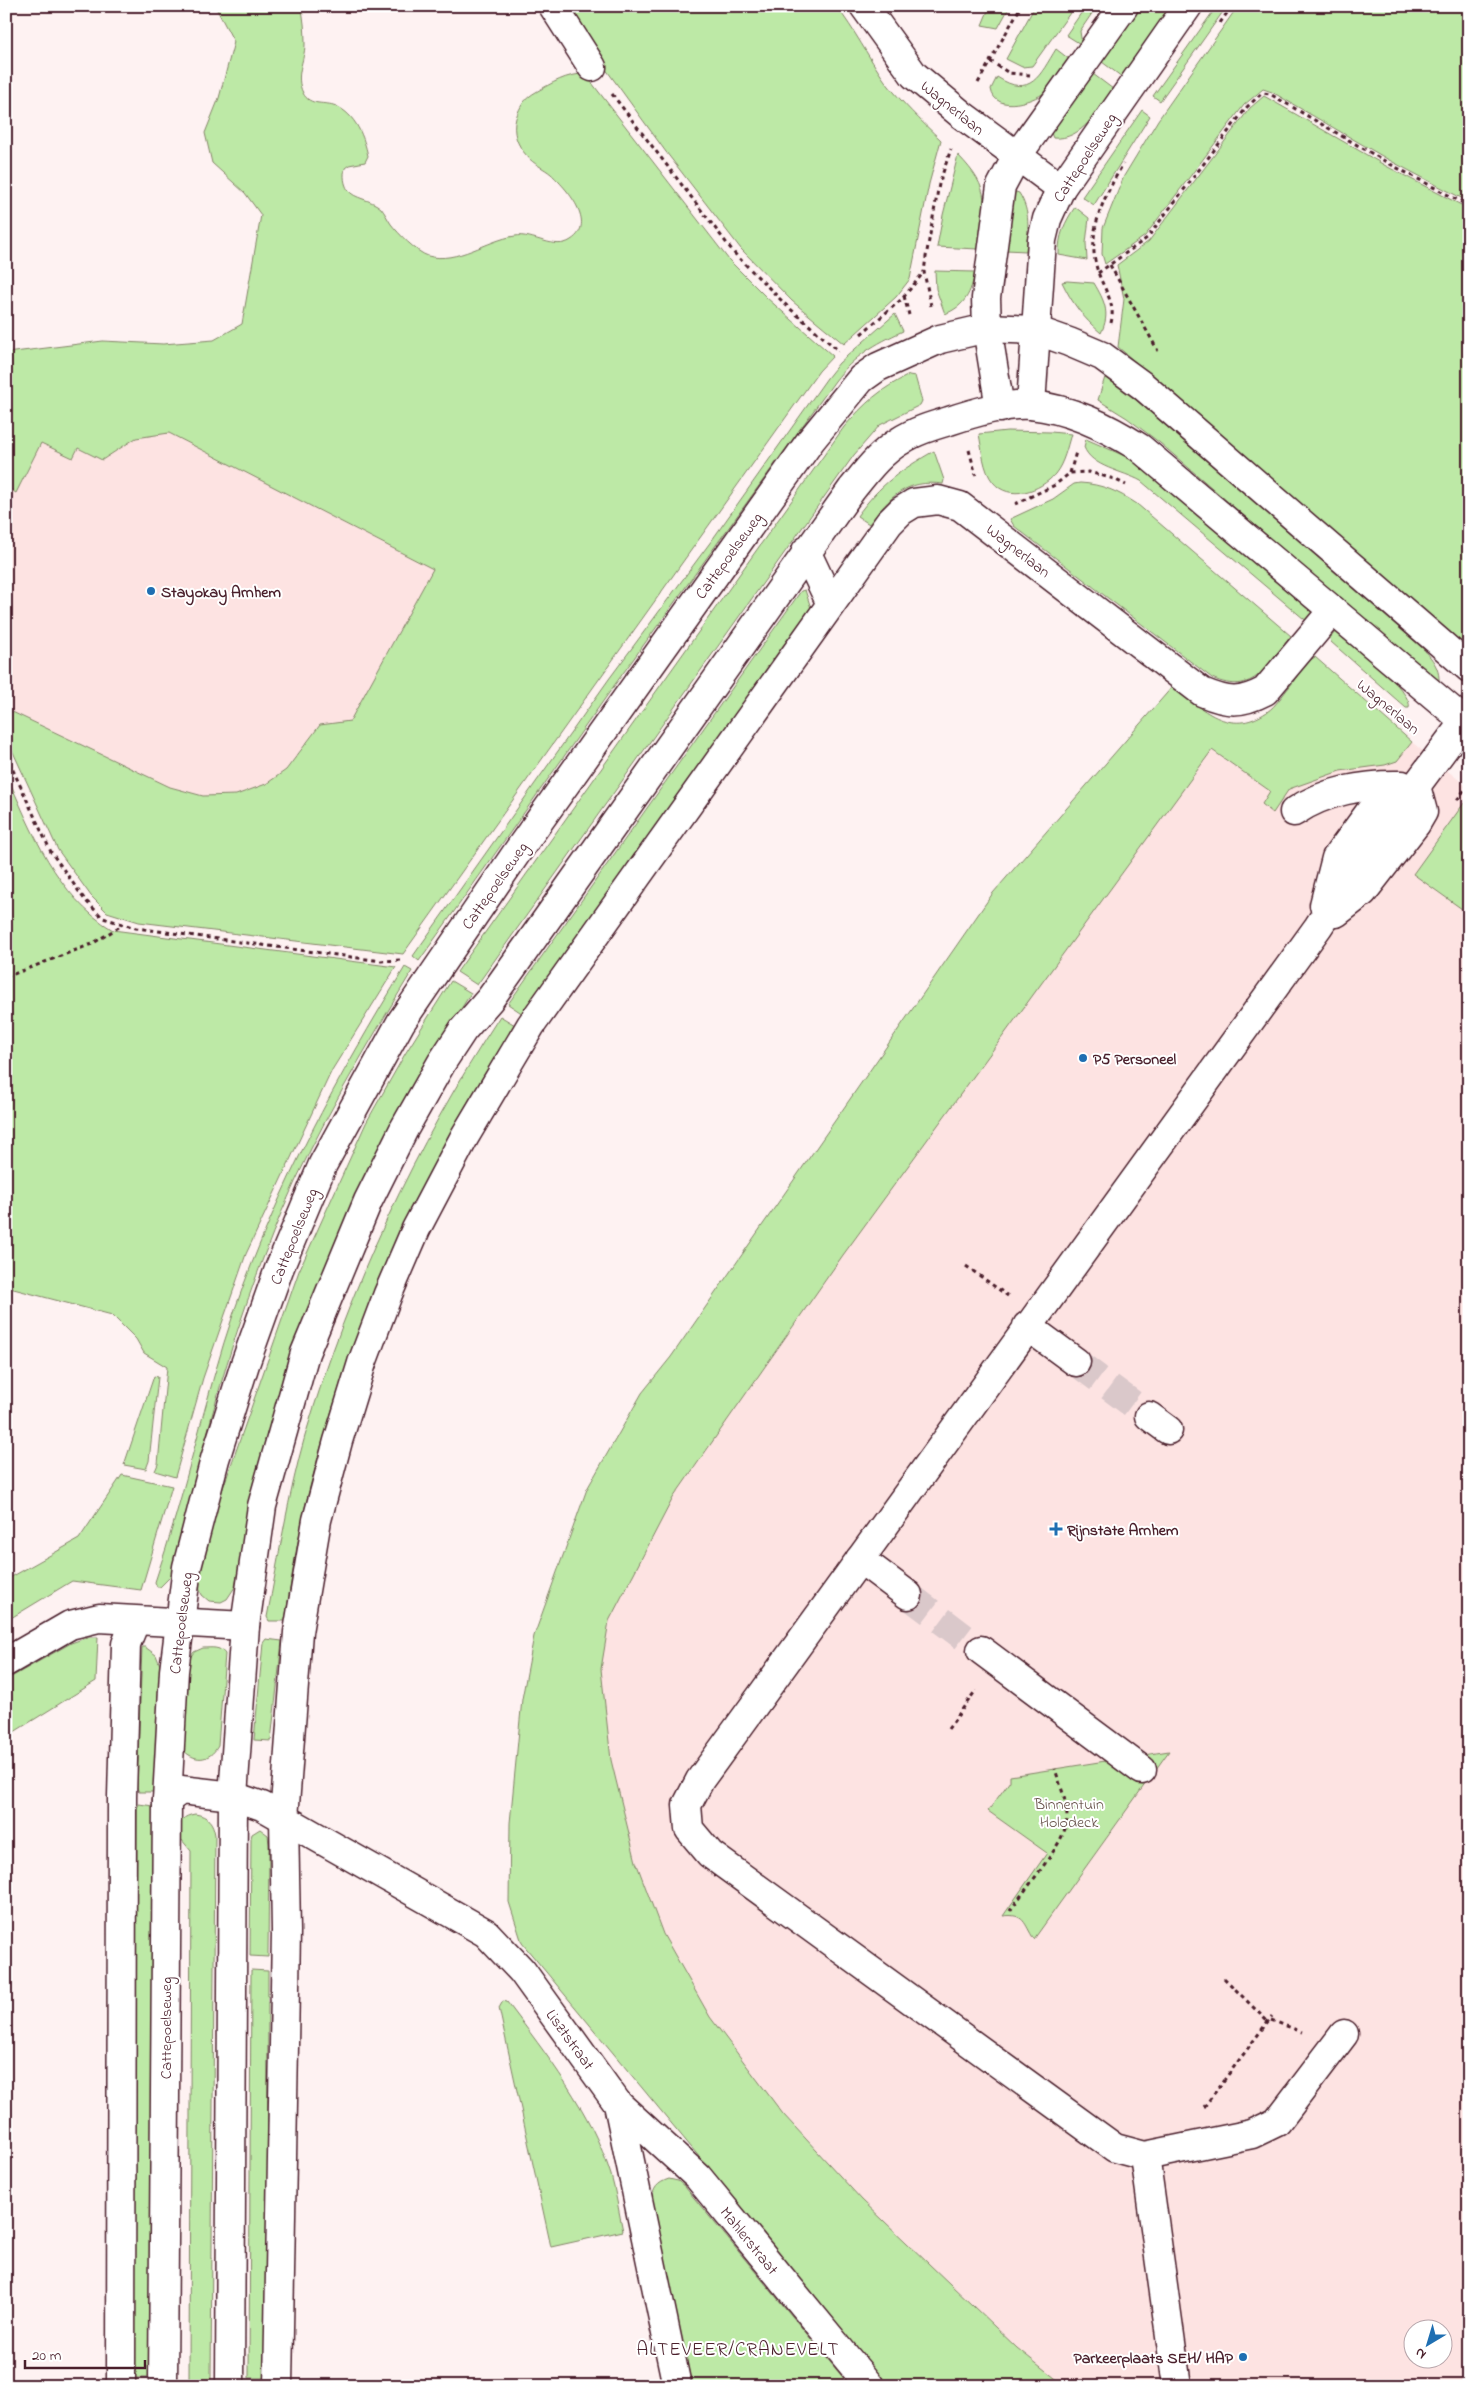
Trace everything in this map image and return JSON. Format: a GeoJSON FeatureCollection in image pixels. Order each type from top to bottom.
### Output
{"type":"FeatureCollection","features":[{"type":"Feature","properties":{"kind":"street"},"geometry":{"type":"LineString","coordinates":[[553,6],[592,67]]}},
{"type":"Feature","properties":{"kind":"street","name":"Wagnerlaan"},"geometry":{"type":"LineString","coordinates":[[864,6],[914,74],[962,115],[1061,188]]}},
{"type":"Feature","properties":{"kind":"street"},"geometry":{"type":"LineString","coordinates":[[1000,408],[987,328],[986,298],[1001,186],[1017,156],[1124,6]]}},
{"type":"Feature","properties":{"kind":"street","name":"Cattepoelseweg"},"geometry":{"type":"LineString","coordinates":[[1031,405],[1042,240],[1047,219],[1061,188],[1188,6]]}},
{"type":"Feature","properties":{"kind":"street","name":"Cattepoelseweg"},"geometry":{"type":"LineString","coordinates":[[163,2386],[167,1800],[174,1672],[187,1567],[215,1458],[245,1364],[279,1269],[322,1164],[401,1022],[522,845],[836,407],[861,379],[898,356],[940,339],[987,328],[1035,330]]}},
{"type":"Feature","properties":{"kind":"street"},"geometry":{"type":"LineString","coordinates":[[1035,330],[1102,356],[1143,386],[1469,668]]}},
{"type":"Feature","properties":{"kind":"street"},"geometry":{"type":"LineString","coordinates":[[230,2386],[233,1796],[245,1626],[262,1506],[305,1352],[368,1201],[404,1129],[442,1062],[464,1030],[490,999],[852,489],[880,457],[899,441],[920,430],[960,417],[1000,408],[1031,405],[1085,418],[1113,430],[1140,448],[1467,720],[1369,849],[1318,927],[1027,1326],[700,1780],[687,1805],[689,1829],[710,1854],[1116,2148],[1158,2154],[1252,2134],[1277,2122],[1344,2034]]}},
{"type":"Feature","properties":{"kind":"street"},"geometry":{"type":"LineString","coordinates":[[278,2386],[286,1931],[284,1818],[298,1632],[317,1520],[338,1441],[362,1363],[388,1294],[416,1229],[465,1136],[531,1025],[830,602],[889,523],[901,511],[914,503],[938,500],[960,506],[976,516]]}},
{"type":"Feature","properties":{"kind":"street","name":"Wagnerlaan"},"geometry":{"type":"LineString","coordinates":[[976,516],[1202,692],[1220,700],[1234,702],[1251,698],[1265,691],[1333,610]]}},
{"type":"Feature","properties":{"kind":"street"},"geometry":{"type":"LineString","coordinates":[[806,552],[830,602]]}},
{"type":"Feature","properties":{"kind":"street"},"geometry":{"type":"LineString","coordinates":[[1294,812],[1307,803],[1336,793],[1379,784],[1416,786]]}},
{"type":"Feature","properties":{"kind":"street"},"geometry":{"type":"LineString","coordinates":[[1027,1326],[1076,1362]]}},
{"type":"Feature","properties":{"kind":"street"},"geometry":{"type":"LineString","coordinates":[[860,1559],[908,1595]]}},
{"type":"Feature","properties":{"kind":"street"},"geometry":{"type":"LineString","coordinates":[[6,1662],[70,1625],[100,1618],[135,1622],[180,1622],[245,1626]]}},
{"type":"Feature","properties":{"kind":"street"},"geometry":{"type":"LineString","coordinates":[[121,2386],[122,1796],[126,1644],[135,1622]]}},
{"type":"Feature","properties":{"kind":"street"},"geometry":{"type":"LineString","coordinates":[[989,1656],[1142,1770]]}},
{"type":"Feature","properties":{"kind":"street"},"geometry":{"type":"LineString","coordinates":[[167,1800],[180,1790],[233,1796],[262,1806],[284,1818]]}},
{"type":"Feature","properties":{"kind":"street","name":"Lisztstraat"},"geometry":{"type":"LineString","coordinates":[[284,1818],[486,1934],[522,1971],[618,2104],[677,2386]]}},
{"type":"Feature","properties":{"kind":"street","name":"Mahlerstraat"},"geometry":{"type":"LineString","coordinates":[[618,2104],[698,2177],[870,2386]]}},
{"type":"Feature","properties":{"kind":"street"},"geometry":{"type":"LineString","coordinates":[[1158,2154],[1177,2386]]}},
{"type":"Feature","properties":{"kind":"path"},"geometry":{"type":"LineString","coordinates":[[926,257],[939,184],[962,115],[1021,6]]}},
{"type":"Feature","properties":{"kind":"path"},"geometry":{"type":"LineString","coordinates":[[990,61],[1009,73],[1028,76],[1034,71]]}},
{"type":"Feature","properties":{"kind":"path"},"geometry":{"type":"LineString","coordinates":[[592,67],[735,254],[787,306],[841,353]]}},
{"type":"Feature","properties":{"kind":"path"},"geometry":{"type":"LineString","coordinates":[[1098,214],[1094,253],[1098,273],[1147,238],[1247,107],[1262,92],[1270,94],[1388,163],[1469,206]]}},
{"type":"Feature","properties":{"kind":"path","name":"Wagnerlaan"},"geometry":{"type":"LineString","coordinates":[[976,516],[1002,510],[1055,485],[1070,473],[1089,472],[1114,478],[1130,487]]}},
{"type":"Feature","properties":{"kind":"path"},"geometry":{"type":"LineString","coordinates":[[6,755],[52,852],[92,909],[102,918],[123,925],[381,961],[392,960]]}},
{"type":"Feature","properties":{"kind":"path"},"geometry":{"type":"LineString","coordinates":[[6,977],[92,944],[123,925]]}},
{"type":"Feature","properties":{"kind":"path"},"geometry":{"type":"LineString","coordinates":[[966,1266],[1009,1297]]}},
{"type":"Feature","properties":{"kind":"path"},"geometry":{"type":"LineString","coordinates":[[948,1729],[989,1656]]}},
{"type":"Feature","properties":{"kind":"path"},"geometry":{"type":"LineString","coordinates":[[1010,1911],[1057,1844],[1067,1824],[1065,1806],[1055,1769]]}},
{"type":"Feature","properties":{"kind":"path"},"geometry":{"type":"LineString","coordinates":[[1224,1978],[1271,2020],[1304,2033]]}},
{"type":"Feature","properties":{"kind":"path"},"geometry":{"type":"LineString","coordinates":[[1158,2154],[1271,2020]]}},
{"type":"Feature","properties":{"kind":"shaded area"},"geometry":{"type":"Polygon","coordinates":[[[169,433],[434,569],[350,722],[320,725],[286,770],[266,784],[236,795],[203,796],[170,787],[6,709],[6,487],[16,493],[41,442],[73,458],[78,448],[102,460],[136,438],[169,433]]]}},
{"type":"Feature","properties":{"kind":"shaded area","name":"Rijnstate Arnhem"},"geometry":{"type":"Polygon","coordinates":[[[1317,666],[1469,788],[1469,2386],[1065,2386],[1017,2348],[862,2200],[783,2114],[710,2017],[663,1934],[636,1862],[611,1760],[574,1681],[712,1377],[1212,750],[1250,726],[1317,666]]]}},
{"type":"Feature","properties":{"kind":"green space"},"geometry":{"type":"Polygon","coordinates":[[[215,6],[301,6],[305,44],[300,74],[303,93],[314,102],[336,106],[349,115],[358,127],[368,156],[365,162],[349,165],[345,168],[344,179],[347,188],[354,195],[381,208],[391,224],[403,237],[418,251],[428,256],[450,257],[515,236],[529,237],[558,244],[565,243],[579,233],[581,224],[577,206],[557,180],[523,152],[516,138],[515,123],[523,103],[532,94],[559,80],[578,74],[585,74],[729,260],[767,298],[833,356],[819,371],[403,954],[139,922],[107,912],[91,896],[58,850],[13,752],[6,743],[6,709],[170,787],[203,796],[236,795],[266,784],[286,770],[320,725],[350,721],[433,569],[169,433],[136,438],[102,460],[78,448],[73,458],[41,443],[16,493],[6,487],[6,353],[103,341],[163,344],[214,340],[242,324],[261,215],[245,193],[212,163],[205,133],[219,98],[234,42],[215,6]]]}},
{"type":"Feature","properties":{"kind":"green space"},"geometry":{"type":"Polygon","coordinates":[[[566,6],[836,6],[885,81],[941,140],[929,184],[910,279],[896,297],[844,344],[792,301],[741,249],[666,152],[600,61],[566,6]]]}},
{"type":"Feature","properties":{"kind":"green space"},"geometry":{"type":"Polygon","coordinates":[[[990,6],[1010,6],[998,28],[982,25],[990,6]]]}},
{"type":"Feature","properties":{"kind":"green space"},"geometry":{"type":"Polygon","coordinates":[[[1035,6],[1075,6],[1032,66],[1022,67],[1006,59],[1035,6]]]}},
{"type":"Feature","properties":{"kind":"green space"},"geometry":{"type":"Polygon","coordinates":[[[1086,6],[1097,6],[1080,31],[1082,45],[1066,35],[1086,6]]]}},
{"type":"Feature","properties":{"kind":"green space"},"geometry":{"type":"Polygon","coordinates":[[[1141,6],[1172,6],[1122,77],[1102,62],[1141,6]]]}},
{"type":"Feature","properties":{"kind":"green space"},"geometry":{"type":"Polygon","coordinates":[[[1217,6],[1227,6],[1160,101],[1153,96],[1217,6]]]}},
{"type":"Feature","properties":{"kind":"green space"},"geometry":{"type":"Polygon","coordinates":[[[1238,6],[1469,6],[1469,202],[1389,160],[1272,92],[1263,89],[1244,105],[1145,236],[1105,264],[1102,254],[1103,228],[1124,176],[1158,120],[1238,6]]]}},
{"type":"Feature","properties":{"kind":"green space"},"geometry":{"type":"Polygon","coordinates":[[[1056,49],[1073,62],[1059,80],[1044,94],[1026,101],[1008,104],[1000,102],[994,97],[991,89],[997,77],[1018,86],[1026,85],[1039,75],[1056,49]]]}},
{"type":"Feature","properties":{"kind":"green space"},"geometry":{"type":"Polygon","coordinates":[[[1093,74],[1113,89],[1096,114],[1081,129],[1063,138],[1053,138],[1051,133],[1093,74]]]}},
{"type":"Feature","properties":{"kind":"green space"},"geometry":{"type":"Polygon","coordinates":[[[1264,96],[1386,166],[1469,209],[1469,651],[1118,347],[1124,299],[1117,265],[1149,241],[1250,108],[1264,96]]]}},
{"type":"Feature","properties":{"kind":"green space"},"geometry":{"type":"Polygon","coordinates":[[[1142,110],[1150,116],[1094,205],[1082,197],[1142,110]]]}},
{"type":"Feature","properties":{"kind":"green space"},"geometry":{"type":"Polygon","coordinates":[[[958,155],[977,178],[982,188],[984,209],[978,249],[937,247],[958,155]]]}},
{"type":"Feature","properties":{"kind":"green space"},"geometry":{"type":"Polygon","coordinates":[[[1016,192],[1019,193],[1023,200],[1027,214],[1026,251],[1006,250],[1013,195],[1016,192]]]}},
{"type":"Feature","properties":{"kind":"green space"},"geometry":{"type":"Polygon","coordinates":[[[1075,207],[1089,218],[1086,243],[1087,260],[1059,255],[1063,230],[1075,207]]]}},
{"type":"Feature","properties":{"kind":"green space"},"geometry":{"type":"Polygon","coordinates":[[[935,271],[975,272],[966,298],[958,307],[945,314],[936,289],[935,271]]]}},
{"type":"Feature","properties":{"kind":"green space"},"geometry":{"type":"Polygon","coordinates":[[[1062,282],[1094,283],[1101,295],[1106,313],[1101,333],[1083,316],[1070,297],[1062,282]]]}},
{"type":"Feature","properties":{"kind":"green space"},"geometry":{"type":"Polygon","coordinates":[[[895,314],[903,331],[857,358],[835,381],[616,683],[419,961],[413,956],[609,679],[712,540],[827,378],[839,363],[895,314]]]}},
{"type":"Feature","properties":{"kind":"green space"},"geometry":{"type":"Polygon","coordinates":[[[909,375],[915,376],[922,401],[920,405],[880,425],[854,455],[477,985],[457,972],[844,427],[874,397],[909,375]]]}},
{"type":"Feature","properties":{"kind":"green space"},"geometry":{"type":"Polygon","coordinates":[[[1105,377],[1136,400],[1418,644],[1434,663],[1439,675],[1439,681],[1435,681],[1160,443],[1127,418],[1098,400],[1105,377]]]}},
{"type":"Feature","properties":{"kind":"green space"},"geometry":{"type":"Polygon","coordinates":[[[1007,431],[1071,434],[1061,465],[1049,480],[1033,489],[1016,493],[1007,492],[993,482],[985,465],[979,434],[1007,431]]]}},
{"type":"Feature","properties":{"kind":"green space"},"geometry":{"type":"Polygon","coordinates":[[[1086,439],[1127,457],[1145,469],[1314,612],[1307,620],[1304,619],[1141,481],[1108,468],[1093,459],[1084,447],[1086,439]]]}},
{"type":"Feature","properties":{"kind":"green space"},"geometry":{"type":"Polygon","coordinates":[[[934,451],[944,480],[943,484],[930,483],[909,487],[892,498],[869,524],[857,516],[883,486],[934,451]]]}},
{"type":"Feature","properties":{"kind":"green space"},"geometry":{"type":"Polygon","coordinates":[[[1080,483],[1110,489],[1137,504],[1291,636],[1259,675],[1239,684],[1227,683],[1212,678],[1014,526],[1010,519],[1053,499],[1074,484],[1080,483]]]}},
{"type":"Feature","properties":{"kind":"green space"},"geometry":{"type":"Polygon","coordinates":[[[805,590],[811,608],[523,1014],[508,1004],[801,591],[805,590]]]}},
{"type":"Feature","properties":{"kind":"green space"},"geometry":{"type":"Polygon","coordinates":[[[1336,631],[1367,656],[1392,680],[1402,691],[1408,701],[1409,708],[1406,708],[1331,642],[1330,638],[1336,631]]]}},
{"type":"Feature","properties":{"kind":"green space"},"geometry":{"type":"Polygon","coordinates":[[[1315,657],[1412,742],[1397,761],[1385,765],[1340,771],[1289,789],[1273,813],[1262,804],[1270,791],[1212,750],[843,1255],[673,1498],[609,1621],[601,1669],[611,1760],[636,1862],[663,1934],[710,2017],[783,2114],[862,2200],[1017,2348],[1065,2386],[889,2386],[522,1943],[509,1902],[510,1823],[522,1699],[534,1636],[587,1489],[642,1393],[671,1357],[993,893],[1173,686],[1205,711],[1228,721],[1240,722],[1253,719],[1267,712],[1279,700],[1311,659],[1315,657]]]}},
{"type":"Feature","properties":{"kind":"green space"},"geometry":{"type":"Polygon","coordinates":[[[6,773],[36,839],[61,881],[76,900],[93,916],[113,930],[396,967],[332,1070],[246,1254],[203,1378],[175,1477],[155,1471],[158,1464],[167,1367],[144,1353],[136,1339],[112,1315],[6,1287],[6,773]]]}},
{"type":"Feature","properties":{"kind":"green space"},"geometry":{"type":"Polygon","coordinates":[[[1464,803],[1469,807],[1469,914],[1413,874],[1464,803]]]}},
{"type":"Feature","properties":{"kind":"green space"},"geometry":{"type":"Polygon","coordinates":[[[405,967],[412,971],[327,1119],[282,1211],[249,1297],[220,1385],[186,1520],[177,1565],[171,1576],[160,1587],[157,1587],[155,1582],[224,1343],[235,1309],[270,1219],[333,1092],[405,967]]]}},
{"type":"Feature","properties":{"kind":"green space"},"geometry":{"type":"Polygon","coordinates":[[[451,981],[471,993],[409,1092],[361,1186],[332,1250],[294,1350],[248,1515],[235,1587],[227,1599],[221,1602],[209,1601],[202,1595],[197,1583],[209,1528],[299,1271],[366,1123],[405,1054],[451,981]]]}},
{"type":"Feature","properties":{"kind":"green space"},"geometry":{"type":"Polygon","coordinates":[[[500,1016],[515,1025],[459,1117],[434,1163],[389,1257],[369,1306],[333,1407],[312,1478],[299,1533],[285,1621],[269,1621],[267,1617],[299,1458],[342,1325],[387,1219],[412,1167],[469,1066],[500,1016]]]}},
{"type":"Feature","properties":{"kind":"green space"},"geometry":{"type":"Polygon","coordinates":[[[154,1376],[158,1377],[149,1461],[146,1469],[124,1465],[154,1376]]]}},
{"type":"Feature","properties":{"kind":"green space"},"geometry":{"type":"Polygon","coordinates":[[[122,1475],[172,1486],[141,1590],[72,1581],[6,1621],[6,1580],[79,1539],[122,1475]]]}},
{"type":"Feature","properties":{"kind":"green space"},"geometry":{"type":"Polygon","coordinates":[[[88,1637],[98,1637],[96,1681],[6,1737],[6,1680],[71,1643],[88,1637]]]}},
{"type":"Feature","properties":{"kind":"green space"},"geometry":{"type":"Polygon","coordinates":[[[266,1639],[282,1641],[271,1741],[254,1740],[263,1643],[266,1639]]]}},
{"type":"Feature","properties":{"kind":"green space"},"geometry":{"type":"Polygon","coordinates":[[[142,1647],[156,1655],[163,1673],[155,1792],[139,1792],[137,1788],[142,1647]]]}},
{"type":"Feature","properties":{"kind":"green space"},"geometry":{"type":"Polygon","coordinates":[[[203,1648],[218,1649],[225,1654],[218,1746],[210,1755],[196,1758],[182,1749],[186,1663],[194,1652],[203,1648]]]}},
{"type":"Feature","properties":{"kind":"green space","name":"Binnentuin Holodeck"},"geometry":{"type":"Polygon","coordinates":[[[1169,1751],[1034,1939],[1026,1924],[1020,1918],[1016,1916],[1003,1916],[1047,1853],[988,1811],[1010,1781],[1010,1776],[1169,1751]]]}},
{"type":"Feature","properties":{"kind":"green space"},"geometry":{"type":"Polygon","coordinates":[[[139,1804],[153,1806],[152,2378],[134,2378],[137,1808],[139,1804]]]}},
{"type":"Feature","properties":{"kind":"green space"},"geometry":{"type":"Polygon","coordinates":[[[195,1814],[209,1820],[215,1835],[211,2379],[189,2380],[191,1851],[176,1833],[182,1820],[187,1816],[195,1814]]]}},
{"type":"Feature","properties":{"kind":"green space"},"geometry":{"type":"Polygon","coordinates":[[[260,1829],[268,1835],[269,1845],[268,1957],[250,1956],[251,1838],[252,1834],[260,1829]]]}},
{"type":"Feature","properties":{"kind":"green space"},"geometry":{"type":"Polygon","coordinates":[[[251,1970],[268,1971],[267,2378],[249,2378],[251,1970]]]}},
{"type":"Feature","properties":{"kind":"green space"},"geometry":{"type":"Polygon","coordinates":[[[503,2001],[507,2002],[552,2063],[592,2128],[611,2175],[623,2231],[551,2247],[499,2008],[503,2001]]]}},
{"type":"Feature","properties":{"kind":"green space"},"geometry":{"type":"Polygon","coordinates":[[[669,2179],[678,2181],[685,2187],[850,2386],[692,2386],[652,2200],[656,2187],[661,2182],[669,2179]]]}},
{"type":"Feature","properties":{"kind":"tunnel"},"geometry":{"type":"LineString","coordinates":[[1076,1362],[1149,1416]]}},
{"type":"Feature","properties":{"kind":"tunnel"},"geometry":{"type":"LineString","coordinates":[[908,1595],[981,1650]]}},
{"type":"Feature","properties":{"kind":"place","name":"Stayokay Arnhem"},"geometry":{"type":"Point","coordinates":[151,591]}},
{"type":"Feature","properties":{"kind":"place","name":"P5 Personeel"},"geometry":{"type":"Point","coordinates":[1083,1058]}},
{"type":"Feature","properties":{"kind":"place","name":"Rijnstate Arnhem"},"geometry":{"type":"Point","coordinates":[1056,1529]}},
{"type":"Feature","properties":{"kind":"place","name":"Parkeerplaats SEH/ HAP"},"geometry":{"type":"Point","coordinates":[1243,2357]}},
{"type":"Feature","properties":{"kind":"district","name":"ALTEVEER/CRANEVELT"},"geometry":{"type":"Point","coordinates":[738,2348]}}]}
